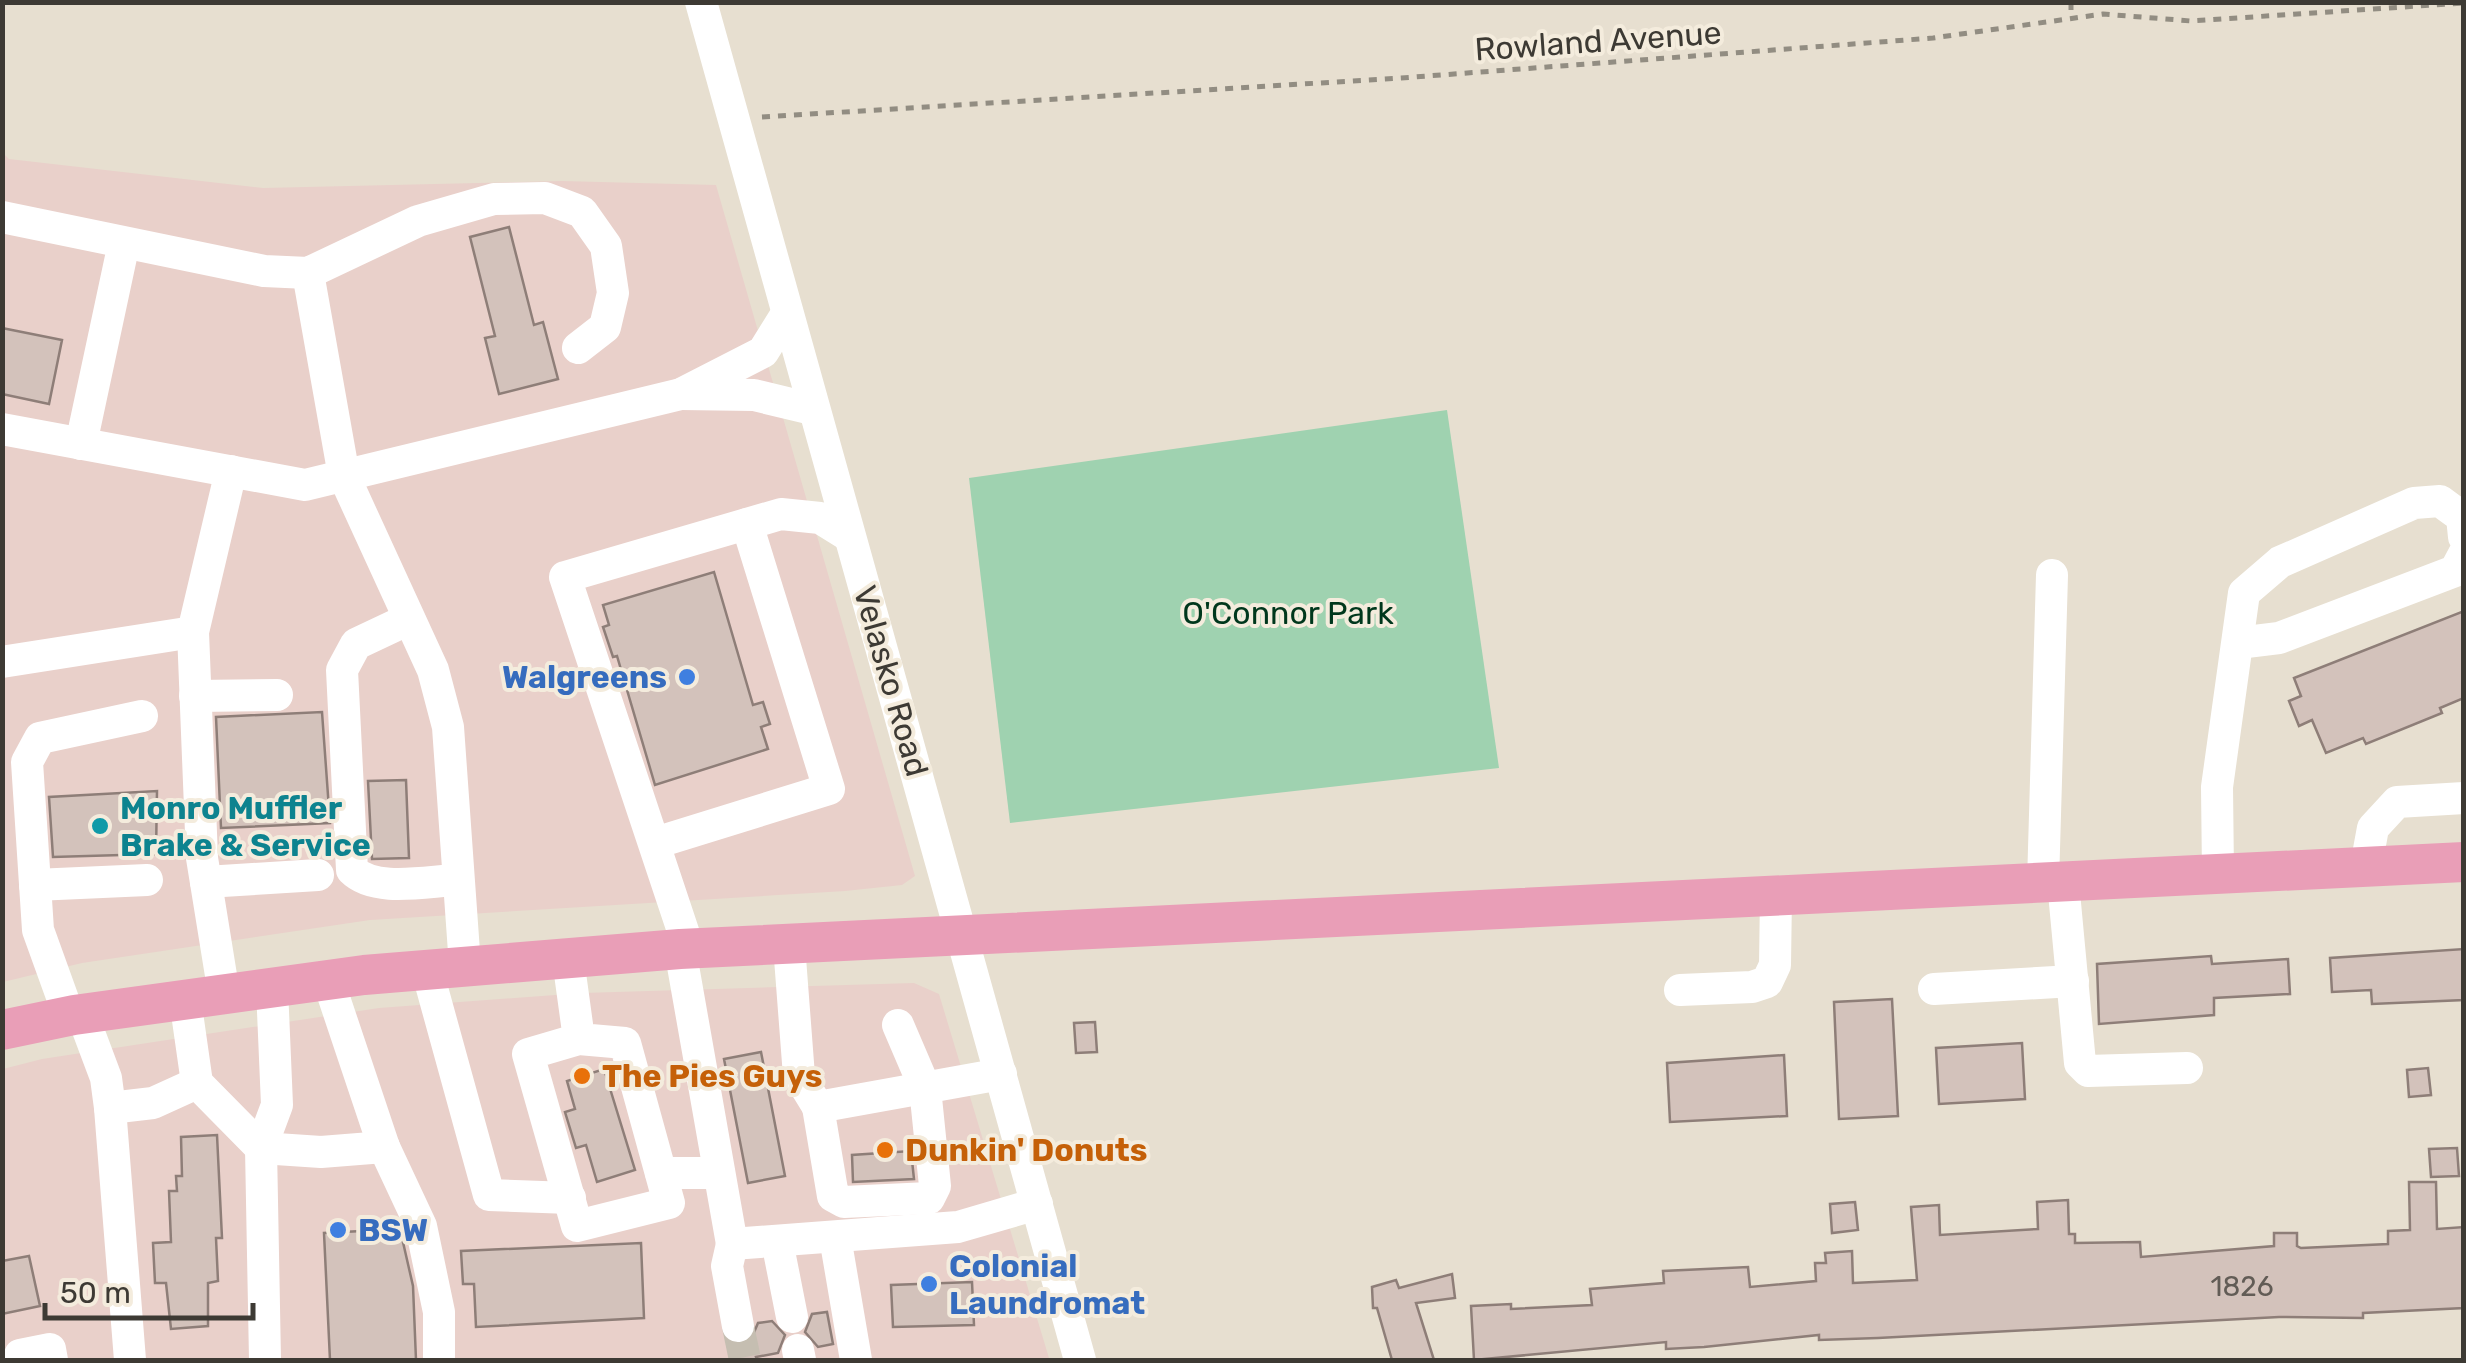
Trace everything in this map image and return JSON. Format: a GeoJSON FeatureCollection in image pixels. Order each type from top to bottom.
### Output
{"type":"FeatureCollection","features":[{"type":"Feature","properties":{"kind":"main road"},"geometry":{"type":"LineString","coordinates":[[2,1030],[75,1015],[328,980],[685,950],[2464,862]]}},
{"type":"Feature","properties":{"kind":"street","name":"Velasko Road"},"geometry":{"type":"LineString","coordinates":[[701,2],[1080,1360]]}},
{"type":"Feature","properties":{"kind":"street"},"geometry":{"type":"LineString","coordinates":[[2,217],[264,272],[308,273],[418,221],[494,198],[545,198],[582,212],[606,246],[614,292],[605,328],[578,348]]}},
{"type":"Feature","properties":{"kind":"street"},"geometry":{"type":"LineString","coordinates":[[82,444],[124,242]]}},
{"type":"Feature","properties":{"kind":"street"},"geometry":{"type":"LineString","coordinates":[[308,273],[344,476],[433,670],[448,728],[458,880],[446,968],[489,1195],[570,1198]]}},
{"type":"Feature","properties":{"kind":"street"},"geometry":{"type":"LineString","coordinates":[[2,429],[306,485],[681,394],[763,352],[786,314]]}},
{"type":"Feature","properties":{"kind":"street"},"geometry":{"type":"LineString","coordinates":[[681,394],[754,395],[812,409]]}},
{"type":"Feature","properties":{"kind":"street"},"geometry":{"type":"LineString","coordinates":[[569,587],[781,514],[799,503],[826,458]]}},
{"type":"Feature","properties":{"kind":"street"},"geometry":{"type":"LineString","coordinates":[[232,472],[194,632],[206,882],[204,997],[197,1084],[261,1148],[321,1152],[384,1147]]}},
{"type":"Feature","properties":{"kind":"street"},"geometry":{"type":"LineString","coordinates":[[2218,874],[2217,787],[2244,593],[2280,562],[2414,503],[2440,501],[2462,517],[2464,537]]}},
{"type":"Feature","properties":{"kind":"street"},"geometry":{"type":"LineString","coordinates":[[781,514],[820,518],[849,536]]}},
{"type":"Feature","properties":{"kind":"street"},"geometry":{"type":"LineString","coordinates":[[655,843],[830,789],[747,524]]}},
{"type":"Feature","properties":{"kind":"street"},"geometry":{"type":"LineString","coordinates":[[2238,643],[2280,638],[2455,572],[2464,554]]}},
{"type":"Feature","properties":{"kind":"street"},"geometry":{"type":"LineString","coordinates":[[2052,575],[2053,882],[2072,981],[2080,1063],[2088,1071],[2187,1068]]}},
{"type":"Feature","properties":{"kind":"street"},"geometry":{"type":"LineString","coordinates":[[569,587],[591,609],[604,644],[604,692]]}},
{"type":"Feature","properties":{"kind":"street"},"geometry":{"type":"LineString","coordinates":[[569,587],[655,843],[685,950],[732,1244],[727,1266],[738,1326]]}},
{"type":"Feature","properties":{"kind":"street"},"geometry":{"type":"LineString","coordinates":[[410,619],[356,644],[342,670],[352,870],[362,879],[378,882],[458,880]]}},
{"type":"Feature","properties":{"kind":"street"},"geometry":{"type":"LineString","coordinates":[[2,662],[194,632]]}},
{"type":"Feature","properties":{"kind":"street"},"geometry":{"type":"LineString","coordinates":[[195,696],[277,695]]}},
{"type":"Feature","properties":{"kind":"street"},"geometry":{"type":"LineString","coordinates":[[130,1360],[106,1078],[38,930],[26,762],[40,738],[142,716]]}},
{"type":"Feature","properties":{"kind":"street"},"geometry":{"type":"LineString","coordinates":[[2366,866],[2373,828],[2396,802],[2464,798]]}},
{"type":"Feature","properties":{"kind":"street"},"geometry":{"type":"LineString","coordinates":[[206,882],[318,875]]}},
{"type":"Feature","properties":{"kind":"street"},"geometry":{"type":"LineString","coordinates":[[35,885],[147,880]]}},
{"type":"Feature","properties":{"kind":"street"},"geometry":{"type":"LineString","coordinates":[[1680,990],[1752,987],[1767,982],[1775,965],[1776,895]]}},
{"type":"Feature","properties":{"kind":"street"},"geometry":{"type":"LineString","coordinates":[[790,945],[799,1076],[818,1107],[834,1196],[844,1202],[930,1198],[936,1186],[925,1088],[898,1025]]}},
{"type":"Feature","properties":{"kind":"street"},"geometry":{"type":"LineString","coordinates":[[568,959],[579,1039]]}},
{"type":"Feature","properties":{"kind":"street"},"geometry":{"type":"LineString","coordinates":[[328,980],[384,1147],[420,1226],[440,1312],[438,1360]]}},
{"type":"Feature","properties":{"kind":"street"},"geometry":{"type":"LineString","coordinates":[[1934,989],[2072,981]]}},
{"type":"Feature","properties":{"kind":"street"},"geometry":{"type":"LineString","coordinates":[[265,1360],[261,1148],[277,1106],[272,988]]}},
{"type":"Feature","properties":{"kind":"street"},"geometry":{"type":"LineString","coordinates":[[579,1039],[625,1042],[661,1173],[669,1203],[578,1226],[528,1054],[579,1039]]}},
{"type":"Feature","properties":{"kind":"street"},"geometry":{"type":"LineString","coordinates":[[818,1107],[1002,1074]]}},
{"type":"Feature","properties":{"kind":"street"},"geometry":{"type":"LineString","coordinates":[[110,1108],[153,1103],[197,1084]]}},
{"type":"Feature","properties":{"kind":"street"},"geometry":{"type":"LineString","coordinates":[[661,1173],[720,1173]]}},
{"type":"Feature","properties":{"kind":"street"},"geometry":{"type":"LineString","coordinates":[[732,1244],[958,1228],[1037,1204]]}},
{"type":"Feature","properties":{"kind":"street"},"geometry":{"type":"LineString","coordinates":[[835,1237],[856,1360]]}},
{"type":"Feature","properties":{"kind":"street"},"geometry":{"type":"LineString","coordinates":[[777,1241],[792,1318]]}},
{"type":"Feature","properties":{"kind":"path"},"geometry":{"type":"LineString","coordinates":[[2071,2],[2072,18]]}},
{"type":"Feature","properties":{"kind":"path","name":"Rowland Avenue"},"geometry":{"type":"LineString","coordinates":[[734,119],[1933,38],[2104,14],[2190,20],[2464,3]]}},
{"type":"Feature","properties":{"kind":"shaded area"},"geometry":{"type":"Polygon","coordinates":[[[2,152],[9,159],[263,188],[562,181],[716,185],[915,876],[902,885],[845,891],[370,920],[82,963],[3,982],[2,152]]]}},
{"type":"Feature","properties":{"kind":"shaded area"},"geometry":{"type":"Polygon","coordinates":[[[914,983],[939,994],[1049,1358],[3,1360],[3,1069],[42,1059],[379,1008],[582,993],[914,983]]]}},
{"type":"Feature","properties":{"kind":"green space","name":"O'Connor Park"},"geometry":{"type":"Polygon","coordinates":[[[1447,410],[1499,768],[1010,823],[969,478],[1447,410]]]}},
{"type":"Feature","properties":{"kind":"building"},"geometry":{"type":"Polygon","coordinates":[[[509,227],[534,325],[543,322],[558,379],[499,394],[485,338],[495,336],[470,237],[509,227]]]}},
{"type":"Feature","properties":{"kind":"building"},"geometry":{"type":"Polygon","coordinates":[[[2,328],[62,340],[49,404],[2,394],[2,328]]]}},
{"type":"Feature","properties":{"kind":"building"},"geometry":{"type":"Polygon","coordinates":[[[714,572],[753,705],[763,702],[770,724],[761,727],[768,749],[655,785],[617,656],[613,657],[603,627],[609,625],[603,605],[714,572]]]}},
{"type":"Feature","properties":{"kind":"building"},"geometry":{"type":"Polygon","coordinates":[[[2464,611],[2464,698],[2440,708],[2442,713],[2366,744],[2363,738],[2326,753],[2312,720],[2299,726],[2289,701],[2301,696],[2294,678],[2464,611]]]}},
{"type":"Feature","properties":{"kind":"building"},"geometry":{"type":"Polygon","coordinates":[[[322,712],[330,823],[221,828],[216,717],[322,712]]]}},
{"type":"Feature","properties":{"kind":"building"},"geometry":{"type":"Polygon","coordinates":[[[406,780],[409,858],[372,859],[368,781],[406,780]]]}},
{"type":"Feature","properties":{"kind":"building","name":"Monro Muffler Brake & Service"},"geometry":{"type":"Polygon","coordinates":[[[157,791],[156,854],[53,857],[49,797],[157,791]]]}},
{"type":"Feature","properties":{"kind":"building"},"geometry":{"type":"Polygon","coordinates":[[[2464,949],[2464,1000],[2372,1004],[2371,990],[2332,992],[2330,958],[2464,949]]]}},
{"type":"Feature","properties":{"kind":"building"},"geometry":{"type":"Polygon","coordinates":[[[2211,956],[2212,964],[2288,959],[2290,994],[2214,998],[2214,1015],[2099,1024],[2097,964],[2211,956]]]}},
{"type":"Feature","properties":{"kind":"building"},"geometry":{"type":"Polygon","coordinates":[[[1892,999],[1898,1116],[1839,1119],[1834,1002],[1892,999]]]}},
{"type":"Feature","properties":{"kind":"building"},"geometry":{"type":"Polygon","coordinates":[[[1095,1022],[1097,1052],[1076,1053],[1074,1023],[1095,1022]]]}},
{"type":"Feature","properties":{"kind":"building"},"geometry":{"type":"Polygon","coordinates":[[[2022,1043],[2025,1099],[1939,1104],[1936,1048],[2022,1043]]]}},
{"type":"Feature","properties":{"kind":"building"},"geometry":{"type":"Polygon","coordinates":[[[761,1052],[785,1176],[748,1183],[724,1059],[761,1052]]]}},
{"type":"Feature","properties":{"kind":"building"},"geometry":{"type":"Polygon","coordinates":[[[1784,1055],[1787,1116],[1670,1122],[1667,1063],[1784,1055]]]}},
{"type":"Feature","properties":{"kind":"building"},"geometry":{"type":"Polygon","coordinates":[[[2428,1068],[2431,1095],[2409,1097],[2407,1070],[2428,1068]]]}},
{"type":"Feature","properties":{"kind":"building"},"geometry":{"type":"Polygon","coordinates":[[[604,1069],[635,1170],[597,1182],[586,1145],[576,1148],[565,1112],[575,1109],[567,1081],[604,1069]]]}},
{"type":"Feature","properties":{"kind":"building"},"geometry":{"type":"Polygon","coordinates":[[[217,1135],[222,1238],[216,1238],[218,1281],[208,1283],[208,1326],[171,1329],[166,1283],[155,1283],[153,1243],[171,1242],[169,1191],[177,1191],[176,1176],[182,1176],[181,1137],[217,1135]]]}},
{"type":"Feature","properties":{"kind":"building"},"geometry":{"type":"Polygon","coordinates":[[[2457,1148],[2459,1176],[2431,1177],[2429,1149],[2457,1148]]]}},
{"type":"Feature","properties":{"kind":"building"},"geometry":{"type":"Polygon","coordinates":[[[911,1151],[914,1179],[853,1182],[852,1155],[911,1151]]]}},
{"type":"Feature","properties":{"kind":"building"},"geometry":{"type":"Polygon","coordinates":[[[2409,1182],[2436,1182],[2437,1229],[2464,1227],[2464,1308],[2363,1313],[2363,1318],[2279,1317],[1819,1340],[1819,1335],[1666,1349],[1666,1342],[1474,1360],[1471,1306],[1511,1304],[1511,1309],[1592,1305],[1590,1289],[1664,1283],[1663,1271],[1748,1267],[1750,1287],[1816,1281],[1815,1263],[1826,1263],[1825,1253],[1852,1251],[1853,1283],[1917,1280],[1911,1207],[1939,1205],[1940,1235],[2038,1229],[2037,1202],[2068,1200],[2069,1234],[2075,1234],[2075,1243],[2140,1242],[2141,1257],[2274,1246],[2274,1233],[2297,1233],[2297,1246],[2301,1248],[2388,1244],[2388,1231],[2410,1230],[2409,1182]]]}},
{"type":"Feature","properties":{"kind":"building"},"geometry":{"type":"Polygon","coordinates":[[[1855,1202],[1858,1230],[1832,1233],[1830,1204],[1855,1202]]]}},
{"type":"Feature","properties":{"kind":"building"},"geometry":{"type":"Polygon","coordinates":[[[400,1229],[413,1286],[416,1360],[330,1360],[324,1233],[400,1229]]]}},
{"type":"Feature","properties":{"kind":"building"},"geometry":{"type":"Polygon","coordinates":[[[641,1243],[644,1318],[476,1327],[474,1284],[463,1284],[461,1251],[641,1243]]]}},
{"type":"Feature","properties":{"kind":"building"},"geometry":{"type":"Polygon","coordinates":[[[29,1256],[40,1306],[2,1314],[2,1261],[29,1256]]]}},
{"type":"Feature","properties":{"kind":"building"},"geometry":{"type":"Polygon","coordinates":[[[1452,1274],[1455,1298],[1416,1303],[1434,1360],[1392,1360],[1377,1308],[1373,1308],[1372,1287],[1396,1280],[1399,1288],[1452,1274]]]}},
{"type":"Feature","properties":{"kind":"building"},"geometry":{"type":"Polygon","coordinates":[[[972,1282],[974,1325],[893,1327],[891,1285],[972,1282]]]}},
{"type":"Feature","properties":{"kind":"building"},"geometry":{"type":"Polygon","coordinates":[[[827,1312],[833,1344],[818,1347],[805,1332],[812,1314],[827,1312]]]}},
{"type":"Feature","properties":{"kind":"building"},"geometry":{"type":"Polygon","coordinates":[[[772,1321],[785,1335],[778,1353],[756,1357],[757,1360],[735,1360],[732,1345],[750,1342],[758,1323],[772,1321]]]}},
{"type":"Feature","properties":{"kind":"tunnel"},"geometry":{"type":"LineString","coordinates":[[738,1326],[745,1360]]}},
{"type":"Feature","properties":{"kind":"place","name":"Walgreens"},"geometry":{"type":"Point","coordinates":[687,677]}},
{"type":"Feature","properties":{"kind":"place","name":"Monro Muffler Brake & Service"},"geometry":{"type":"Point","coordinates":[100,826]}},
{"type":"Feature","properties":{"kind":"place","name":"The Pies Guys"},"geometry":{"type":"Point","coordinates":[582,1076]}},
{"type":"Feature","properties":{"kind":"place","name":"Dunkin' Donuts"},"geometry":{"type":"Point","coordinates":[885,1150]}},
{"type":"Feature","properties":{"kind":"place","name":"BSW"},"geometry":{"type":"Point","coordinates":[338,1230]}},
{"type":"Feature","properties":{"kind":"place","name":"Colonial Laundromat"},"geometry":{"type":"Point","coordinates":[929,1284]}}]}
